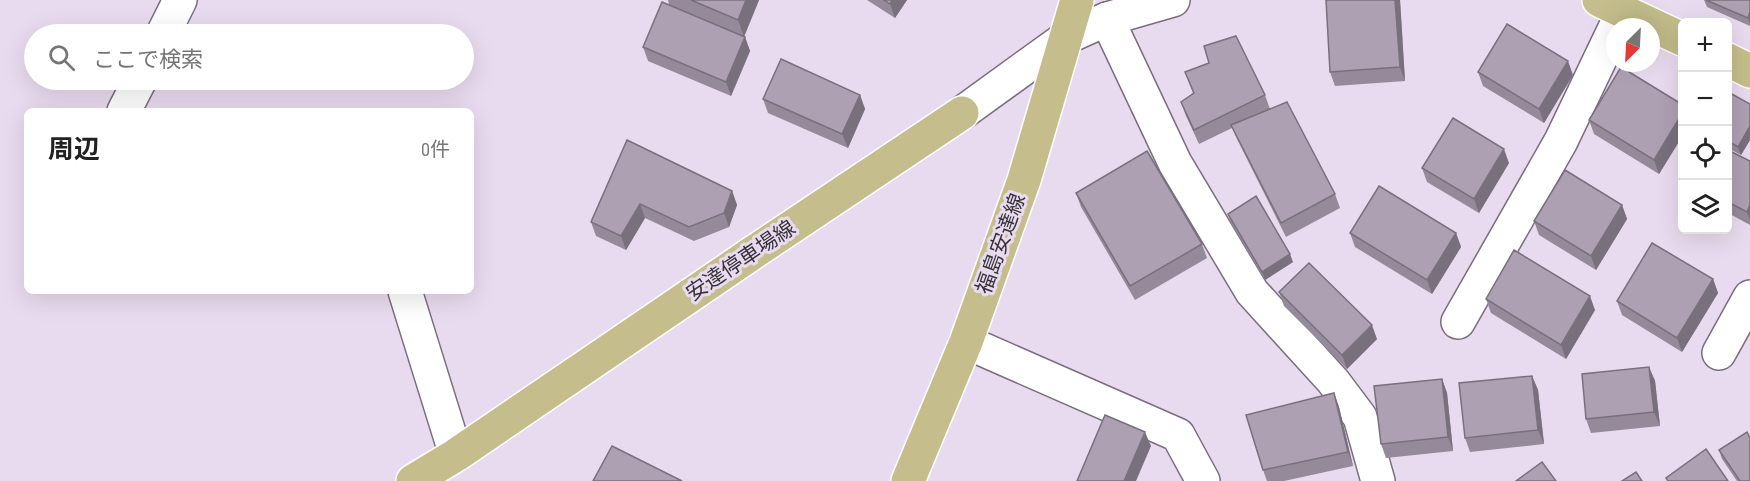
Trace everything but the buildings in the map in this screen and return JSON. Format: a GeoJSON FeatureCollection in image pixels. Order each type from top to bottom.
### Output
{"type":"FeatureCollection","features":[{"type":"Feature","properties":{"kind":"main road","name":"福島安達線"},"geometry":{"type":"LineString","coordinates":[[908,481],[966,342],[1024,180],[1077,0]]}},
{"type":"Feature","properties":{"kind":"main road"},"geometry":{"type":"LineString","coordinates":[[1613,16],[1678,37]]}},
{"type":"Feature","properties":{"kind":"main road"},"geometry":{"type":"LineString","coordinates":[[1732,62],[1750,71]]}},
{"type":"Feature","properties":{"kind":"main road","name":"安達停車場線"},"geometry":{"type":"LineString","coordinates":[[413,481],[456,455],[962,113]]}},
{"type":"Feature","properties":{"kind":"street"},"geometry":{"type":"LineString","coordinates":[[168,24],[180,0]]}},
{"type":"Feature","properties":{"kind":"street","name":"安達停車場線"},"geometry":{"type":"LineString","coordinates":[[962,113],[1067,38],[1107,19],[1173,0]]}},
{"type":"Feature","properties":{"kind":"street"},"geometry":{"type":"LineString","coordinates":[[1458,322],[1561,141],[1613,16]]}},
{"type":"Feature","properties":{"kind":"street"},"geometry":{"type":"LineString","coordinates":[[1107,19],[1175,163],[1252,292],[1333,381],[1360,417],[1378,481]]}},
{"type":"Feature","properties":{"kind":"street"},"geometry":{"type":"LineString","coordinates":[[126,108],[135,90]]}},
{"type":"Feature","properties":{"kind":"street"},"geometry":{"type":"LineString","coordinates":[[406,294],[456,455]]}},
{"type":"Feature","properties":{"kind":"street"},"geometry":{"type":"LineString","coordinates":[[1719,353],[1750,297]]}},
{"type":"Feature","properties":{"kind":"street"},"geometry":{"type":"LineString","coordinates":[[966,342],[1178,435],[1203,481]]}}]}
